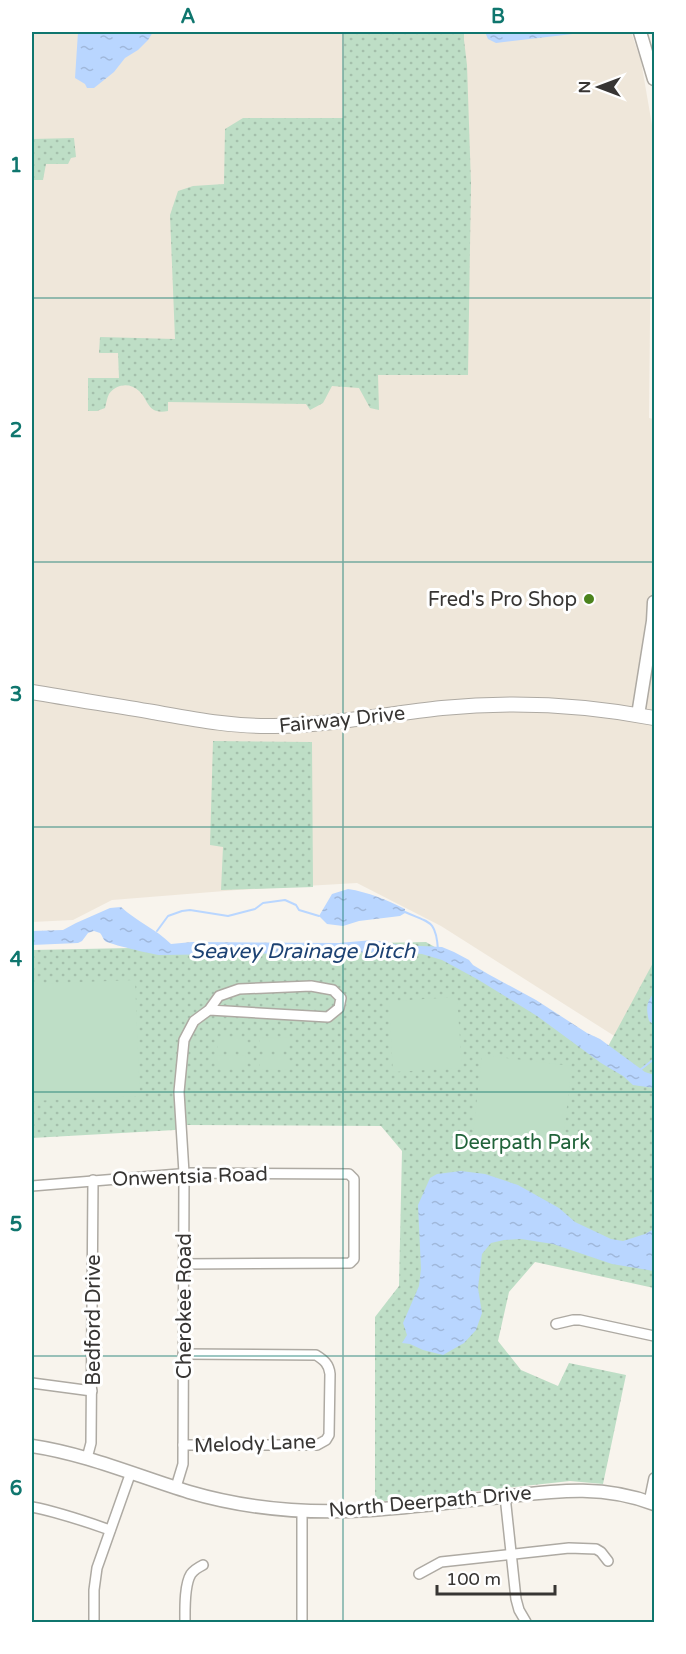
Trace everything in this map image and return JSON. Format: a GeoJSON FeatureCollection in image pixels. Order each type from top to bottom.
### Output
{"type":"FeatureCollection","features":[{"type":"Feature","properties":{"kind":"main road","name":"Fairway Drive"},"geometry":{"type":"LineString","coordinates":[[32,692],[199,720],[273,726],[316,724],[444,708],[488,706],[581,708],[654,718]]}},
{"type":"Feature","properties":{"kind":"street"},"geometry":{"type":"LineString","coordinates":[[640,32],[654,79]]}},
{"type":"Feature","properties":{"kind":"street"},"geometry":{"type":"LineString","coordinates":[[638,715],[654,602]]}},
{"type":"Feature","properties":{"kind":"street","name":"Cherokee Road"},"geometry":{"type":"LineString","coordinates":[[176,1487],[183,1464],[184,1173],[179,1092],[184,1040],[194,1021],[209,1010],[219,996],[239,989],[312,986],[333,990],[341,998],[339,1008],[328,1017],[209,1010]]}},
{"type":"Feature","properties":{"kind":"street","name":"Onwentsia Road"},"geometry":{"type":"LineString","coordinates":[[32,1185],[184,1173],[349,1174],[355,1182],[354,1259],[350,1263],[184,1264]]}},
{"type":"Feature","properties":{"kind":"street","name":"Bedford Drive"},"geometry":{"type":"LineString","coordinates":[[87,1458],[91,1443],[93,1180]]}},
{"type":"Feature","properties":{"kind":"street"},"geometry":{"type":"LineString","coordinates":[[556,1324],[580,1320],[654,1336]]}},
{"type":"Feature","properties":{"kind":"street","name":"Melody Lane"},"geometry":{"type":"LineString","coordinates":[[183,1354],[316,1355],[325,1360],[330,1374],[329,1435],[326,1440],[317,1445],[183,1445]]}},
{"type":"Feature","properties":{"kind":"street"},"geometry":{"type":"LineString","coordinates":[[32,1383],[92,1391]]}},
{"type":"Feature","properties":{"kind":"street","name":"North Deerpath Drive"},"geometry":{"type":"LineString","coordinates":[[32,1446],[87,1458],[192,1492],[236,1503],[302,1510],[369,1510],[582,1489],[620,1494],[652,1503]]}},
{"type":"Feature","properties":{"kind":"street"},"geometry":{"type":"LineString","coordinates":[[94,1623],[97,1568],[131,1472]]}},
{"type":"Feature","properties":{"kind":"street"},"geometry":{"type":"LineString","coordinates":[[652,1503],[654,1478]]}},
{"type":"Feature","properties":{"kind":"street"},"geometry":{"type":"LineString","coordinates":[[505,1496],[516,1599],[526,1623]]}},
{"type":"Feature","properties":{"kind":"street"},"geometry":{"type":"LineString","coordinates":[[32,1508],[52,1511],[110,1530]]}},
{"type":"Feature","properties":{"kind":"street"},"geometry":{"type":"LineString","coordinates":[[302,1510],[302,1623]]}},
{"type":"Feature","properties":{"kind":"street"},"geometry":{"type":"LineString","coordinates":[[419,1574],[441,1562],[569,1548],[591,1548],[601,1552],[608,1561]]}},
{"type":"Feature","properties":{"kind":"street"},"geometry":{"type":"LineString","coordinates":[[185,1623],[186,1590],[192,1574],[203,1565]]}},
{"type":"Feature","properties":{"kind":"shaded area"},"geometry":{"type":"Polygon","coordinates":[[[32,32],[631,32],[641,61],[652,125],[649,418],[654,419],[654,964],[616,1037],[441,926],[357,883],[112,900],[73,920],[32,922],[32,32]]]}},
{"type":"Feature","properties":{"kind":"green space"},"geometry":{"type":"Polygon","coordinates":[[[344,32],[464,32],[471,184],[468,375],[378,375],[379,410],[370,408],[359,388],[332,386],[323,403],[310,410],[306,404],[168,402],[168,411],[161,412],[152,409],[139,391],[127,385],[119,386],[112,391],[105,408],[88,411],[88,378],[119,378],[118,353],[99,353],[100,337],[175,339],[170,215],[178,191],[193,186],[224,184],[225,129],[243,118],[343,118],[344,32]]]}},
{"type":"Feature","properties":{"kind":"green space"},"geometry":{"type":"Polygon","coordinates":[[[74,138],[76,157],[71,158],[68,164],[46,164],[43,180],[32,180],[32,139],[74,138]]]}},
{"type":"Feature","properties":{"kind":"green space"},"geometry":{"type":"Polygon","coordinates":[[[213,741],[312,742],[313,887],[221,890],[223,847],[210,845],[213,741]]]}},
{"type":"Feature","properties":{"kind":"green space","name":"Deerpath Park"},"geometry":{"type":"Polygon","coordinates":[[[426,942],[526,999],[605,1052],[654,961],[654,1058],[652,1061],[654,1064],[654,1288],[535,1262],[509,1292],[498,1341],[521,1370],[558,1386],[569,1363],[626,1375],[603,1484],[570,1481],[375,1502],[375,1317],[399,1286],[402,1151],[381,1126],[183,1125],[175,1130],[32,1138],[32,950],[426,942]]]}},
{"type":"Feature","properties":{"kind":"green space"},"geometry":{"type":"Polygon","coordinates":[[[135,980],[140,1096],[32,1101],[32,984],[135,980]]]}},
{"type":"Feature","properties":{"kind":"green space"},"geometry":{"type":"Polygon","coordinates":[[[457,997],[462,1068],[393,1072],[389,1006],[394,1001],[457,997]]]}},
{"type":"Feature","properties":{"kind":"green space"},"geometry":{"type":"Polygon","coordinates":[[[218,1037],[246,1037],[246,1050],[218,1050],[218,1037]]]}},
{"type":"Feature","properties":{"kind":"green space"},"geometry":{"type":"Polygon","coordinates":[[[260,1037],[289,1038],[289,1051],[260,1051],[260,1037]]]}},
{"type":"Feature","properties":{"kind":"green space"},"geometry":{"type":"Polygon","coordinates":[[[217,1055],[246,1056],[245,1069],[217,1069],[217,1055]]]}},
{"type":"Feature","properties":{"kind":"green space"},"geometry":{"type":"Polygon","coordinates":[[[482,1055],[572,1066],[562,1147],[556,1152],[472,1142],[482,1055]]]}},
{"type":"Feature","properties":{"kind":"green space"},"geometry":{"type":"Polygon","coordinates":[[[260,1056],[288,1056],[288,1070],[260,1069],[260,1056]]]}},
{"type":"Feature","properties":{"kind":"water"},"geometry":{"type":"Polygon","coordinates":[[[78,32],[153,32],[148,40],[125,58],[114,72],[94,88],[87,88],[75,78],[78,32]]]}},
{"type":"Feature","properties":{"kind":"water"},"geometry":{"type":"Polygon","coordinates":[[[485,32],[590,32],[496,43],[488,39],[485,32]]]}},
{"type":"Feature","properties":{"kind":"water"},"geometry":{"type":"Polygon","coordinates":[[[348,889],[384,900],[405,909],[405,913],[400,916],[359,921],[343,926],[327,924],[319,916],[332,894],[348,889]]]}},
{"type":"Feature","properties":{"kind":"water","name":"Seavey Drainage Ditch"},"geometry":{"type":"Polygon","coordinates":[[[121,907],[171,944],[192,942],[339,943],[373,940],[399,945],[442,947],[469,960],[473,965],[600,1039],[645,1072],[654,1075],[654,1088],[633,1085],[537,1016],[442,960],[422,954],[396,952],[159,955],[105,941],[100,933],[94,931],[88,933],[78,943],[32,945],[32,931],[63,930],[110,908],[121,907]]]}},
{"type":"Feature","properties":{"kind":"water"},"geometry":{"type":"Polygon","coordinates":[[[654,993],[654,1025],[649,1021],[647,1009],[649,999],[654,993]]]}},
{"type":"Feature","properties":{"kind":"water"},"geometry":{"type":"Polygon","coordinates":[[[461,1171],[485,1174],[518,1185],[559,1208],[575,1222],[611,1239],[623,1241],[654,1229],[654,1271],[612,1264],[553,1244],[521,1239],[491,1243],[482,1254],[478,1288],[482,1313],[476,1330],[464,1343],[443,1355],[402,1343],[407,1335],[403,1323],[419,1286],[421,1269],[418,1205],[430,1178],[437,1174],[461,1171]]]}},
{"type":"Feature","properties":{"kind":"waterway"},"geometry":{"type":"LineString","coordinates":[[157,931],[168,916],[182,911],[190,910],[228,916],[255,909],[263,903],[285,900],[296,905],[299,910],[319,916]]}},
{"type":"Feature","properties":{"kind":"waterway"},"geometry":{"type":"LineString","coordinates":[[405,912],[433,927],[438,950]]}},
{"type":"Feature","properties":{"kind":"waterway"},"geometry":{"type":"LineString","coordinates":[[640,1070],[654,1059]]}},
{"type":"Feature","properties":{"kind":"place","name":"Fred's Pro Shop"},"geometry":{"type":"Point","coordinates":[589,599]}}]}
